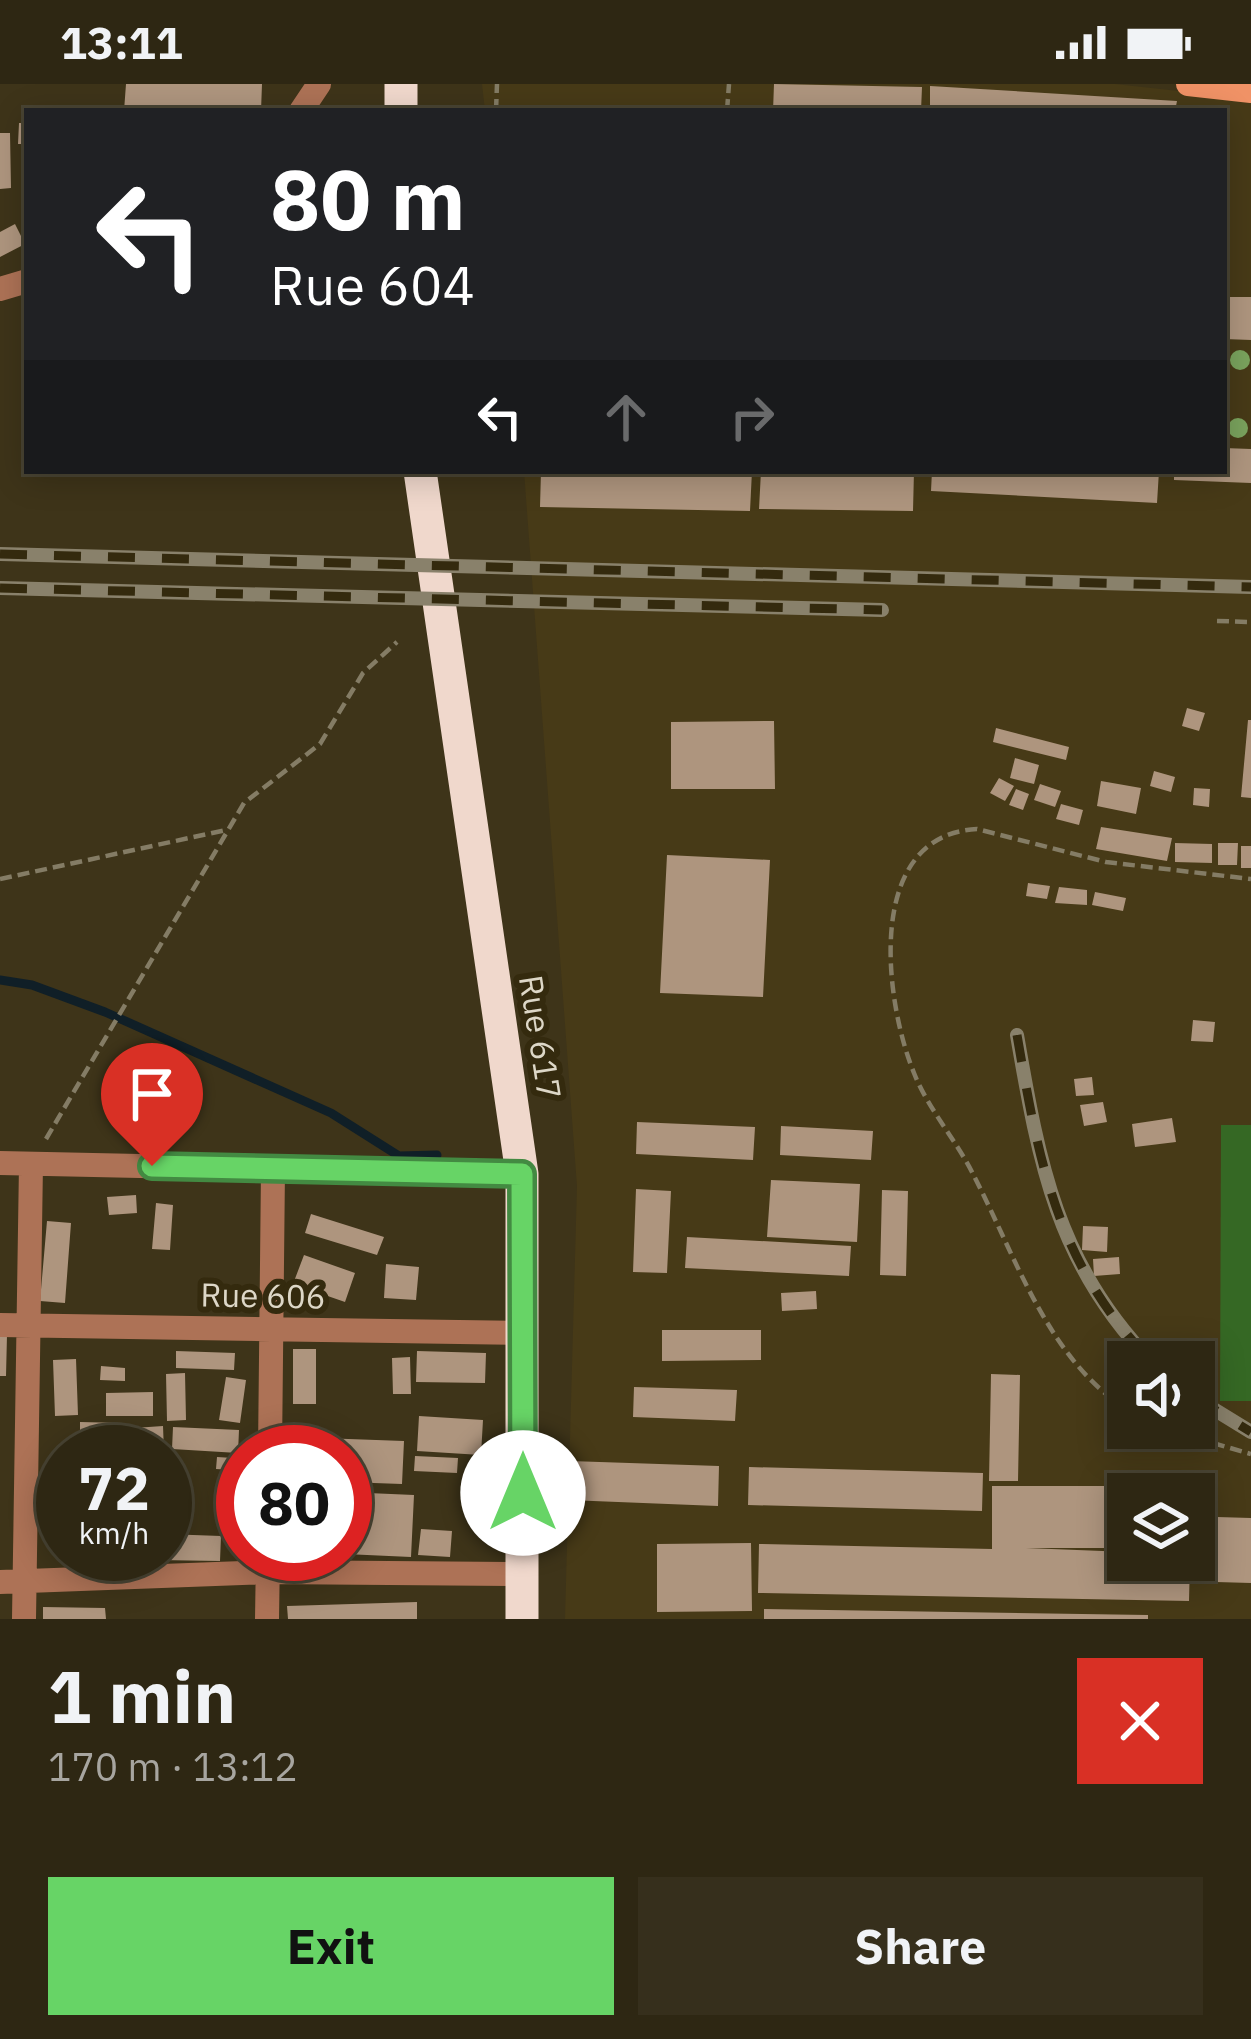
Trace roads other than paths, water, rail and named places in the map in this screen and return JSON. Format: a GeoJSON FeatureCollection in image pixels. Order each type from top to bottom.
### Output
{"type":"FeatureCollection","features":[{"type":"Feature","properties":{"kind":"highway","name":"Rue 617"},"geometry":{"type":"LineString","coordinates":[[419,474],[522,1174],[522,1619]]}},
{"type":"Feature","properties":{"kind":"main road"},"geometry":{"type":"LineString","coordinates":[[1188,84],[1251,91]]}},
{"type":"Feature","properties":{"kind":"street"},"geometry":{"type":"LineString","coordinates":[[0,1163],[522,1174]]}},
{"type":"Feature","properties":{"kind":"street"},"geometry":{"type":"LineString","coordinates":[[24,1619],[12,1581],[28,1325],[31,1164]]}},
{"type":"Feature","properties":{"kind":"street"},"geometry":{"type":"LineString","coordinates":[[270,1425],[273,1168]]}},
{"type":"Feature","properties":{"kind":"street","name":"Rue 606"},"geometry":{"type":"LineString","coordinates":[[0,1325],[524,1333]]}},
{"type":"Feature","properties":{"kind":"street"},"geometry":{"type":"LineString","coordinates":[[12,1581],[216,1567]]}},
{"type":"Feature","properties":{"kind":"street"},"geometry":{"type":"LineString","coordinates":[[372,1567],[523,1574]]}},
{"type":"Feature","properties":{"kind":"street"},"geometry":{"type":"LineString","coordinates":[[268,1581],[268,1619]]}},
{"type":"Feature","properties":{"kind":"waterway"},"geometry":{"type":"LineString","coordinates":[[0,980],[32,985],[105,1012],[331,1113],[399,1156],[437,1155]]}},
{"type":"Feature","properties":{"kind":"railway"},"geometry":{"type":"LineString","coordinates":[[0,554],[1251,587]]}},
{"type":"Feature","properties":{"kind":"railway"},"geometry":{"type":"LineString","coordinates":[[0,588],[882,610]]}},
{"type":"Feature","properties":{"kind":"railway"},"geometry":{"type":"LineString","coordinates":[[1017,1035],[1034,1126],[1057,1210],[1094,1288],[1134,1341]]}},
{"type":"Feature","properties":{"kind":"railway"},"geometry":{"type":"LineString","coordinates":[[1215,1410],[1251,1432]]}}]}
